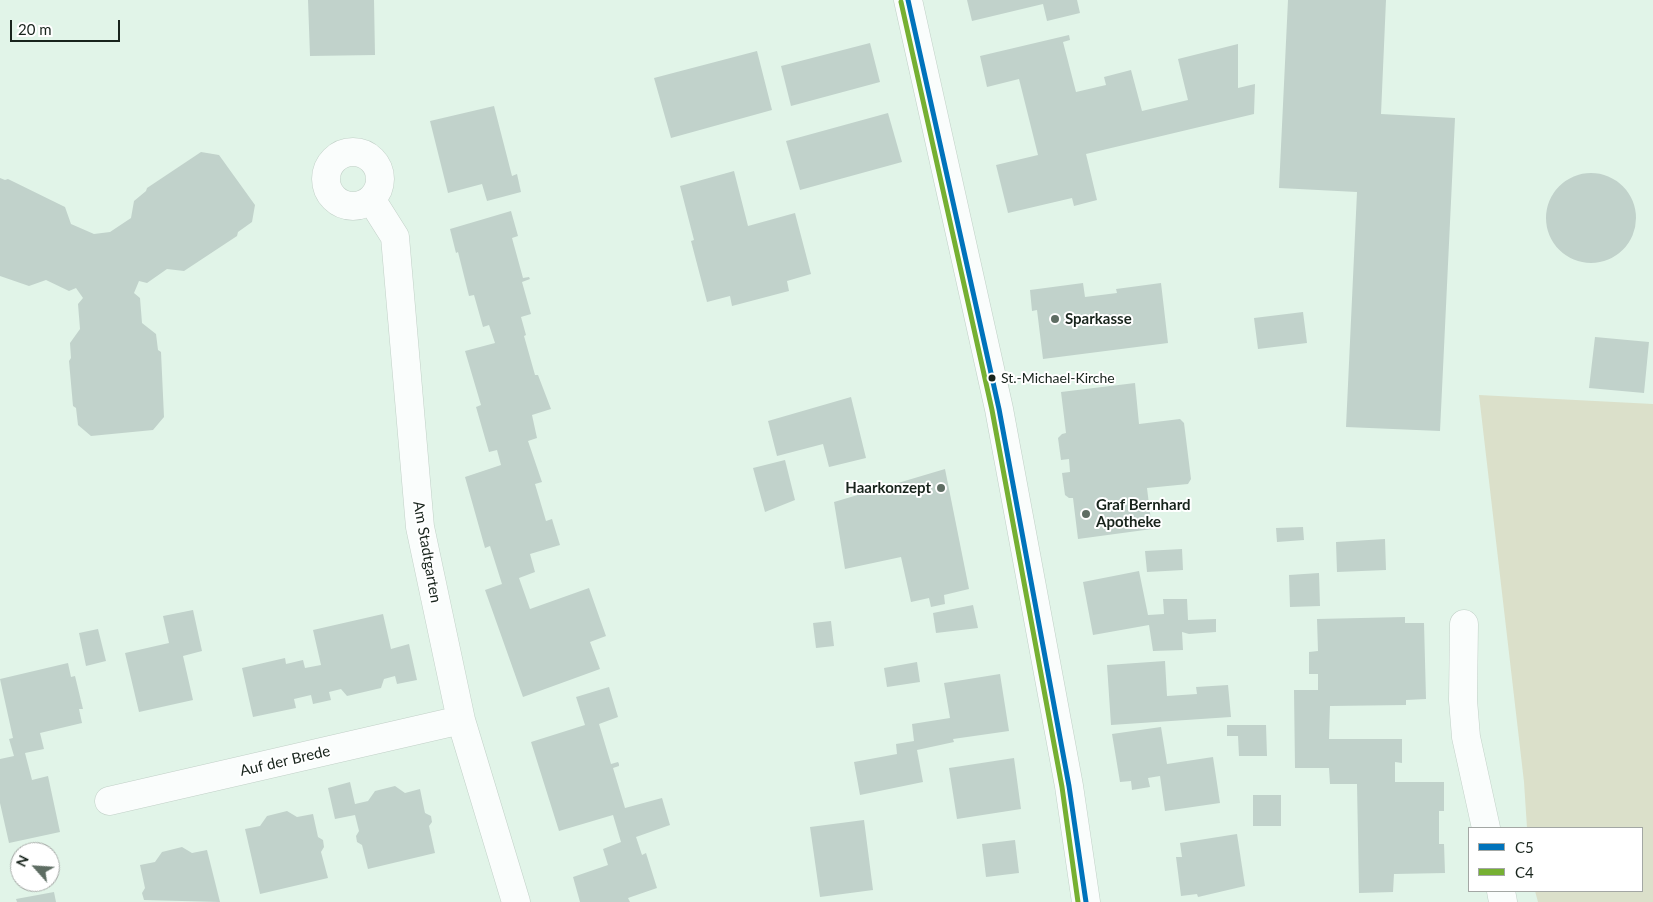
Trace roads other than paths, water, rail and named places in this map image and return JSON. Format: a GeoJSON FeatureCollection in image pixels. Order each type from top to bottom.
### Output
{"type":"FeatureCollection","features":[{"type":"Feature","properties":{"kind":"street"},"geometry":{"type":"LineString","coordinates":[[908,0],[999,408],[1070,786],[1086,902]]}},
{"type":"Feature","properties":{"kind":"street","name":"Am Stadtgarten"},"geometry":{"type":"LineString","coordinates":[[371,199],[395,237],[420,527],[461,720],[516,902]]}},
{"type":"Feature","properties":{"kind":"street"},"geometry":{"type":"LineString","coordinates":[[1464,624],[1463,700],[1466,737],[1486,827]]}},
{"type":"Feature","properties":{"kind":"street","name":"Auf der Brede"},"geometry":{"type":"LineString","coordinates":[[109,801],[461,720]]}},
{"type":"Feature","properties":{"kind":"place","name":"Sparkasse"},"geometry":{"type":"Point","coordinates":[1055,319]}},
{"type":"Feature","properties":{"kind":"place","name":"St.-Michael-Kirche"},"geometry":{"type":"Point","coordinates":[992,378]}},
{"type":"Feature","properties":{"kind":"place","name":"Haarkonzept"},"geometry":{"type":"Point","coordinates":[941,488]}},
{"type":"Feature","properties":{"kind":"place","name":"Graf Bernhard Apotheke"},"geometry":{"type":"Point","coordinates":[1086,514]}}]}
